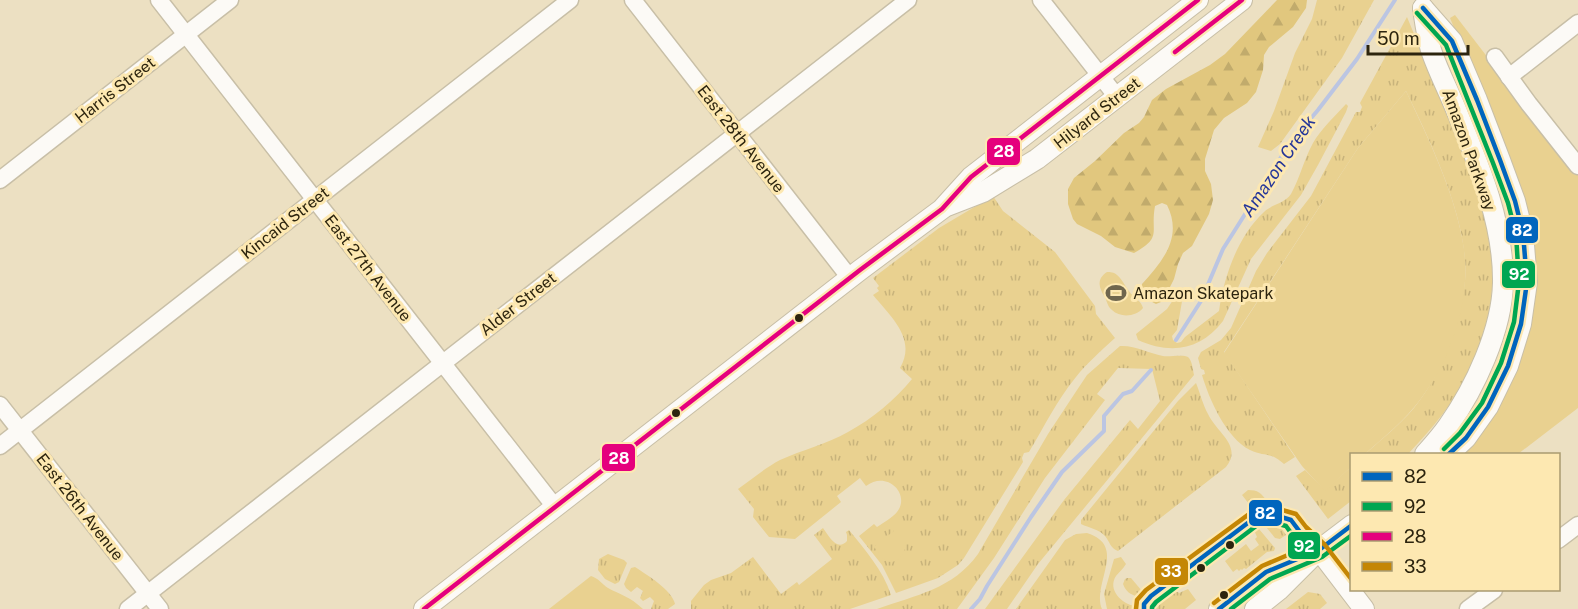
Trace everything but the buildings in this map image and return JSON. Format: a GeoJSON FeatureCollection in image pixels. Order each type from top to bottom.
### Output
{"type":"FeatureCollection","features":[{"type":"Feature","properties":{"kind":"main road","name":"Hilyard Street"},"geometry":{"type":"LineString","coordinates":[[424,609],[942,208],[971,177],[1198,0]]}},
{"type":"Feature","properties":{"kind":"main road","name":"Hilyard Street"},"geometry":{"type":"LineString","coordinates":[[942,208],[983,192],[1037,159],[1242,0]]}},
{"type":"Feature","properties":{"kind":"main road","name":"Amazon Parkway"},"geometry":{"type":"LineString","coordinates":[[1421,4],[1431,51],[1461,122],[1496,220],[1502,256],[1503,282],[1496,328],[1486,355],[1461,407],[1426,453]]}},
{"type":"Feature","properties":{"kind":"main road","name":"Amazon Parkway"},"geometry":{"type":"LineString","coordinates":[[1421,4],[1452,41],[1496,150],[1515,201],[1523,232],[1527,282],[1521,324],[1508,366],[1488,407],[1466,438],[1450,453]]}},
{"type":"Feature","properties":{"kind":"main road"},"geometry":{"type":"LineString","coordinates":[[1255,609],[1279,590],[1319,550],[1350,527]]}},
{"type":"Feature","properties":{"kind":"main road"},"geometry":{"type":"LineString","coordinates":[[1219,609],[1266,572],[1319,550]]}},
{"type":"Feature","properties":{"kind":"main road"},"geometry":{"type":"LineString","coordinates":[[1319,550],[1350,591]]}},
{"type":"Feature","properties":{"kind":"main road"},"geometry":{"type":"LineString","coordinates":[[1350,591],[1364,609]]}},
{"type":"Feature","properties":{"kind":"street","name":"East 27th Avenue"},"geometry":{"type":"LineString","coordinates":[[159,0],[555,507]]}},
{"type":"Feature","properties":{"kind":"street","name":"Harris Street"},"geometry":{"type":"LineString","coordinates":[[0,180],[230,0]]}},
{"type":"Feature","properties":{"kind":"street","name":"Kincaid Street"},"geometry":{"type":"LineString","coordinates":[[0,446],[570,0]]}},
{"type":"Feature","properties":{"kind":"street","name":"East 28th Avenue"},"geometry":{"type":"LineString","coordinates":[[633,0],[850,278]]}},
{"type":"Feature","properties":{"kind":"street","name":"Alder Street"},"geometry":{"type":"LineString","coordinates":[[128,609],[908,0]]}},
{"type":"Feature","properties":{"kind":"street"},"geometry":{"type":"LineString","coordinates":[[1041,0],[1117,97]]}},
{"type":"Feature","properties":{"kind":"street"},"geometry":{"type":"LineString","coordinates":[[1509,77],[1578,23]]}},
{"type":"Feature","properties":{"kind":"street"},"geometry":{"type":"LineString","coordinates":[[1495,57],[1528,104],[1578,166]]}},
{"type":"Feature","properties":{"kind":"street","name":"East 26th Avenue"},"geometry":{"type":"LineString","coordinates":[[0,405],[160,609]]}},
{"type":"Feature","properties":{"kind":"street"},"geometry":{"type":"LineString","coordinates":[[1560,538],[1578,525]]}},
{"type":"Feature","properties":{"kind":"street"},"geometry":{"type":"LineString","coordinates":[[1468,609],[1493,591]]}},
{"type":"Feature","properties":{"kind":"green space"},"geometry":{"type":"Polygon","coordinates":[[[1277,0],[1307,0],[1306,8],[1293,27],[1269,47],[1264,55],[1263,70],[1256,92],[1247,103],[1224,118],[1214,130],[1205,159],[1205,171],[1211,184],[1213,200],[1209,214],[1192,246],[1183,253],[1167,293],[1161,302],[1156,304],[1145,296],[1142,284],[1163,257],[1172,238],[1173,228],[1167,205],[1162,203],[1155,206],[1154,234],[1149,243],[1134,253],[1115,247],[1101,236],[1077,224],[1068,204],[1068,189],[1074,178],[1124,133],[1139,123],[1152,100],[1166,89],[1210,65],[1225,54],[1277,0]]]}},
{"type":"Feature","properties":{"kind":"green space"},"geometry":{"type":"Polygon","coordinates":[[[1317,0],[1374,0],[1342,58],[1280,144],[1271,151],[1258,147],[1295,53],[1312,19],[1317,0]]]}},
{"type":"Feature","properties":{"kind":"green space"},"geometry":{"type":"Polygon","coordinates":[[[1455,15],[1578,175],[1578,408],[1519,453],[1460,453],[1475,437],[1534,282],[1487,106],[1450,18],[1455,15]]]}},
{"type":"Feature","properties":{"kind":"green space"},"geometry":{"type":"Polygon","coordinates":[[[1407,17],[1473,176],[1487,216],[1492,254],[1492,289],[1488,316],[1482,342],[1472,366],[1459,390],[1427,433],[1409,453],[1366,453],[1408,415],[1430,386],[1455,325],[1465,281],[1465,258],[1455,209],[1437,159],[1406,91],[1358,148],[1224,352],[1295,457],[1284,464],[1274,457],[1250,450],[1233,437],[1209,395],[1202,375],[1205,374],[1204,370],[1201,369],[1198,358],[1201,352],[1221,340],[1231,328],[1256,271],[1311,196],[1356,112],[1360,112],[1362,107],[1360,103],[1407,17]]]}},
{"type":"Feature","properties":{"kind":"green space"},"geometry":{"type":"Polygon","coordinates":[[[1406,91],[1441,168],[1455,208],[1464,249],[1464,289],[1456,329],[1449,348],[1431,384],[1420,400],[1366,453],[1350,453],[1350,468],[1325,491],[1302,466],[1224,353],[1358,148],[1406,91]]]}},
{"type":"Feature","properties":{"kind":"green space"},"geometry":{"type":"Polygon","coordinates":[[[1346,104],[1348,106],[1346,112],[1301,195],[1251,259],[1223,321],[1205,338],[1185,347],[1162,347],[1138,340],[1136,334],[1167,309],[1181,288],[1184,290],[1177,330],[1172,336],[1177,343],[1219,311],[1224,284],[1234,257],[1247,233],[1264,212],[1291,194],[1313,143],[1346,104]]]}},
{"type":"Feature","properties":{"kind":"green space"},"geometry":{"type":"Polygon","coordinates":[[[993,196],[1003,211],[1055,252],[1095,306],[1096,314],[1115,338],[1085,367],[1063,395],[1029,452],[1024,453],[1023,462],[958,565],[938,578],[896,593],[882,565],[859,536],[874,524],[877,527],[890,518],[901,505],[899,492],[889,482],[874,482],[866,486],[860,478],[837,496],[841,502],[795,539],[769,537],[753,517],[754,509],[738,489],[780,460],[832,440],[857,427],[883,408],[912,379],[900,368],[904,357],[904,338],[894,320],[873,295],[879,291],[877,288],[879,286],[873,278],[939,228],[993,196]]]}},
{"type":"Feature","properties":{"kind":"green space","name":"Amazon Skatepark"},"geometry":{"type":"Polygon","coordinates":[[[1107,272],[1115,273],[1119,277],[1141,304],[1143,308],[1140,311],[1132,315],[1123,315],[1111,309],[1100,284],[1101,278],[1107,272]]]}},
{"type":"Feature","properties":{"kind":"green space"},"geometry":{"type":"Polygon","coordinates":[[[1120,346],[1163,356],[1186,356],[1190,360],[1194,375],[1038,564],[1007,609],[985,609],[1064,500],[1130,420],[1138,429],[1160,401],[1152,369],[1118,368],[1097,394],[1105,400],[1045,478],[994,558],[957,609],[877,609],[933,589],[968,566],[978,554],[1048,434],[1087,375],[1120,346]]]}},
{"type":"Feature","properties":{"kind":"green space"},"geometry":{"type":"Polygon","coordinates":[[[1196,383],[1208,414],[1230,446],[1232,453],[1230,459],[1226,467],[1118,551],[1115,550],[1103,534],[1081,524],[1081,520],[1178,401],[1196,383]]]}},
{"type":"Feature","properties":{"kind":"green space"},"geometry":{"type":"Polygon","coordinates":[[[1350,468],[1350,502],[1328,519],[1296,476],[1305,470],[1325,490],[1350,468]]]}},
{"type":"Feature","properties":{"kind":"green space"},"geometry":{"type":"Polygon","coordinates":[[[1248,490],[1261,494],[1267,501],[1266,505],[1253,509],[1242,495],[1248,490]]]}},
{"type":"Feature","properties":{"kind":"green space"},"geometry":{"type":"Polygon","coordinates":[[[1267,521],[1279,525],[1286,535],[1280,539],[1275,538],[1262,522],[1267,521]]]}},
{"type":"Feature","properties":{"kind":"green space"},"geometry":{"type":"Polygon","coordinates":[[[823,528],[834,542],[840,545],[847,541],[846,532],[849,530],[878,569],[891,595],[850,609],[691,609],[691,601],[704,585],[731,573],[753,557],[781,594],[797,582],[799,585],[832,559],[814,535],[823,528]]]}},
{"type":"Feature","properties":{"kind":"green space"},"geometry":{"type":"Polygon","coordinates":[[[896,529],[906,543],[906,547],[896,561],[887,561],[874,547],[896,529]]]}},
{"type":"Feature","properties":{"kind":"green space"},"geometry":{"type":"Polygon","coordinates":[[[1259,529],[1275,548],[1274,551],[1267,552],[1246,569],[1239,571],[1237,569],[1233,572],[1225,561],[1246,544],[1251,551],[1259,545],[1255,539],[1257,537],[1254,530],[1259,529]]]}},
{"type":"Feature","properties":{"kind":"green space"},"geometry":{"type":"Polygon","coordinates":[[[1087,533],[1099,539],[1105,547],[1107,556],[1101,588],[1102,609],[1016,609],[1065,540],[1076,534],[1087,533]]]}},
{"type":"Feature","properties":{"kind":"green space"},"geometry":{"type":"Polygon","coordinates":[[[608,554],[627,563],[619,582],[615,584],[605,579],[598,570],[599,559],[608,554]]]}},
{"type":"Feature","properties":{"kind":"green space"},"geometry":{"type":"Polygon","coordinates":[[[1121,557],[1126,564],[1116,576],[1113,586],[1117,596],[1135,606],[1135,609],[1107,609],[1104,594],[1114,559],[1121,557]]]}},
{"type":"Feature","properties":{"kind":"green space"},"geometry":{"type":"Polygon","coordinates":[[[635,567],[664,588],[675,604],[668,609],[651,609],[654,601],[650,597],[643,601],[640,598],[643,591],[637,587],[631,592],[626,588],[624,584],[631,568],[635,567]]]}},
{"type":"Feature","properties":{"kind":"green space"},"geometry":{"type":"Polygon","coordinates":[[[591,576],[630,599],[643,609],[549,609],[591,576]]]}},
{"type":"Feature","properties":{"kind":"green space"},"geometry":{"type":"Polygon","coordinates":[[[1127,578],[1131,578],[1142,591],[1138,597],[1124,587],[1123,584],[1127,578]]]}},
{"type":"Feature","properties":{"kind":"green space"},"geometry":{"type":"Polygon","coordinates":[[[1188,589],[1196,600],[1185,609],[1153,609],[1166,596],[1188,589]]]}},
{"type":"Feature","properties":{"kind":"green space"},"geometry":{"type":"Polygon","coordinates":[[[1308,592],[1320,594],[1327,603],[1320,609],[1286,609],[1308,592]]]}},
{"type":"Feature","properties":{"kind":"waterway","name":"Amazon Creek"},"geometry":{"type":"LineString","coordinates":[[1176,340],[1201,301],[1223,249],[1290,143],[1357,59],[1395,0]]}},
{"type":"Feature","properties":{"kind":"waterway","name":"Amazon Creek"},"geometry":{"type":"LineString","coordinates":[[971,609],[980,599],[1062,472],[1104,431],[1104,416],[1123,394],[1132,391],[1151,370]]}},
{"type":"Feature","properties":{"kind":"transit line","name":"28"},"geometry":{"type":"LineString","coordinates":[[424,609],[860,270],[942,209],[971,177],[1198,0]]}},
{"type":"Feature","properties":{"kind":"transit line","name":"28"},"geometry":{"type":"LineString","coordinates":[[1175,52],[1242,0]]}},
{"type":"Feature","properties":{"kind":"transit line","name":"82"},"geometry":{"type":"LineString","coordinates":[[1423,8],[1452,41],[1500,160],[1515,201],[1523,233],[1527,282],[1521,324],[1508,366],[1488,407],[1466,438],[1450,453]]}},
{"type":"Feature","properties":{"kind":"transit line","name":"92"},"geometry":{"type":"LineString","coordinates":[[1417,13],[1446,45],[1493,163],[1508,203],[1516,234],[1519,282],[1514,322],[1501,363],[1482,403],[1460,433],[1444,449]]}},
{"type":"Feature","properties":{"kind":"transit line","name":"33"},"geometry":{"type":"LineString","coordinates":[[1136,609],[1137,600],[1146,590],[1260,506],[1269,506],[1296,514],[1325,545],[1350,577]]}},
{"type":"Feature","properties":{"kind":"transit line","name":"82"},"geometry":{"type":"LineString","coordinates":[[1144,609],[1144,604],[1151,596],[1261,513],[1291,520],[1319,550]]}},
{"type":"Feature","properties":{"kind":"transit line","name":"92"},"geometry":{"type":"LineString","coordinates":[[1152,609],[1156,602],[1264,520],[1286,526],[1294,537],[1314,555]]}},
{"type":"Feature","properties":{"kind":"transit line","name":"82"},"geometry":{"type":"LineString","coordinates":[[1219,609],[1266,572],[1319,550],[1350,527]]}},
{"type":"Feature","properties":{"kind":"transit line","name":"92"},"geometry":{"type":"LineString","coordinates":[[1231,609],[1270,579],[1322,557],[1350,536]]}},
{"type":"Feature","properties":{"kind":"transit line","name":"33"},"geometry":{"type":"LineString","coordinates":[[1214,603],[1262,566],[1316,543]]}},
{"type":"Feature","properties":{"kind":"place","name":"Amazon Skatepark"},"geometry":{"type":"Point","coordinates":[1116,293]}}]}
